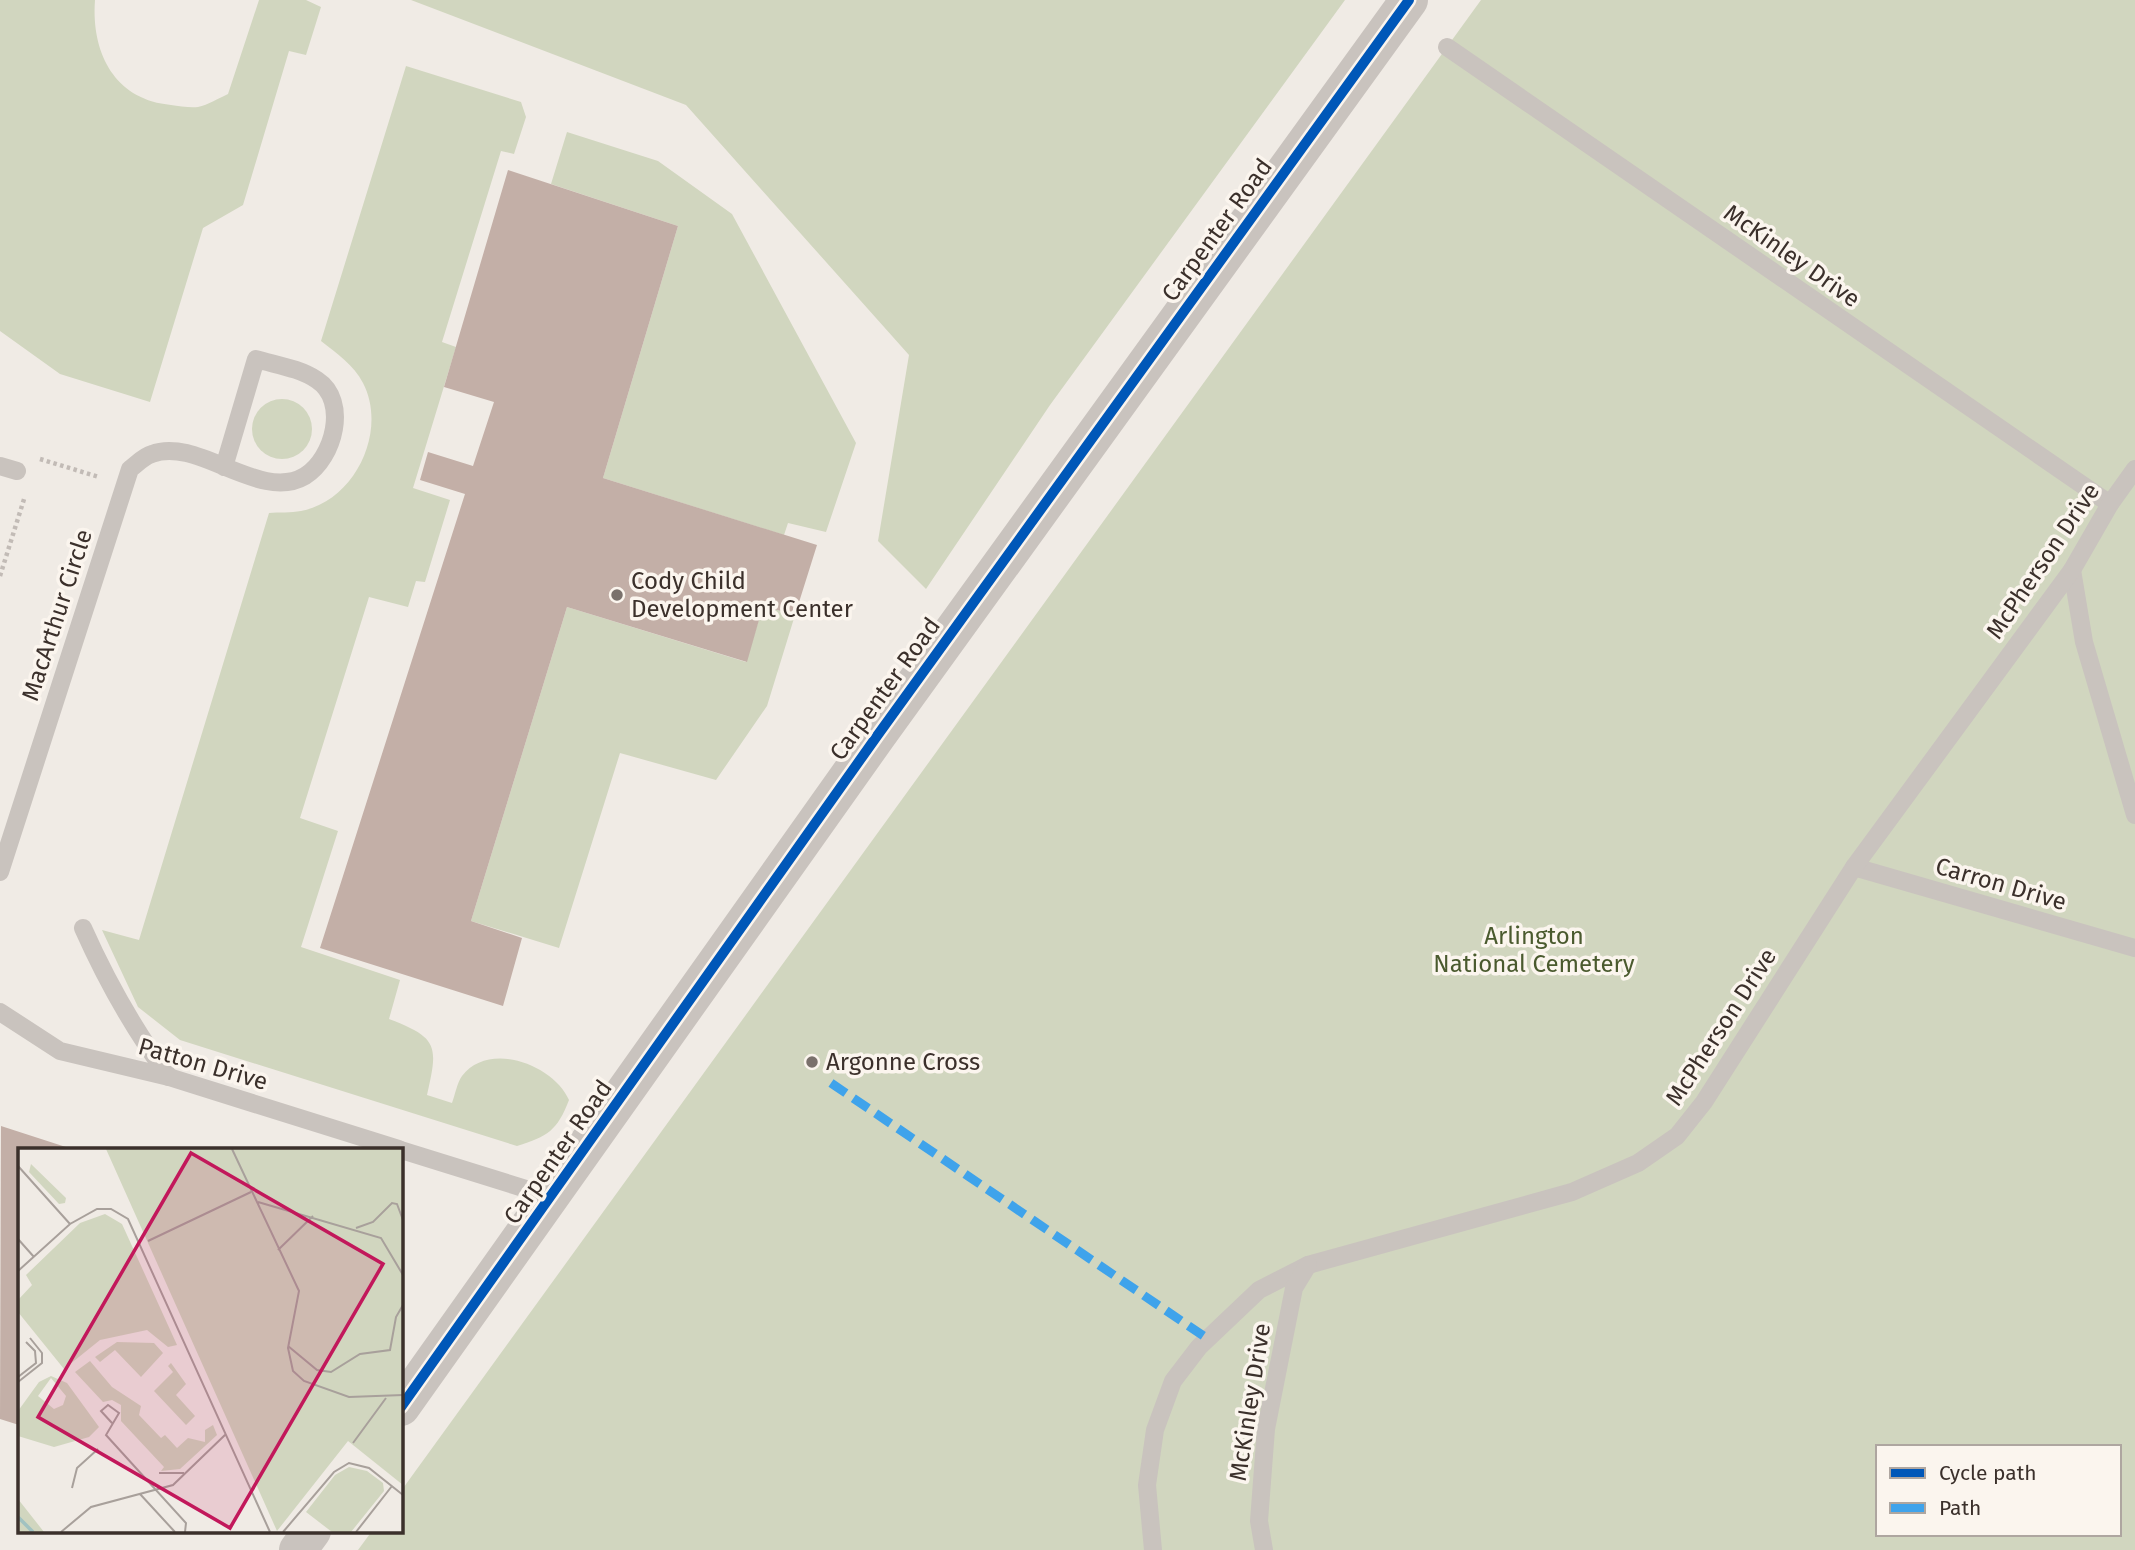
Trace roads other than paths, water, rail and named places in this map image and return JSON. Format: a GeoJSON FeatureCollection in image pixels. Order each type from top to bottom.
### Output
{"type":"FeatureCollection","features":[{"type":"Feature","properties":{"kind":"street","name":"Carpenter Road"},"geometry":{"type":"LineString","coordinates":[[402,1406],[877,736],[1409,0]]}},
{"type":"Feature","properties":{"kind":"street"},"geometry":{"type":"LineString","coordinates":[[298,1550],[311,1532]]}},
{"type":"Feature","properties":{"kind":"lane","name":"McKinley Drive"},"geometry":{"type":"LineString","coordinates":[[1447,47],[2110,504]]}},
{"type":"Feature","properties":{"kind":"lane"},"geometry":{"type":"LineString","coordinates":[[256,359],[302,372],[320,382],[332,408],[334,439],[324,461],[306,475],[290,482],[271,481],[224,467],[256,359]]}},
{"type":"Feature","properties":{"kind":"lane","name":"MacArthur Circle"},"geometry":{"type":"LineString","coordinates":[[0,872],[130,469],[152,453],[177,451],[224,467]]}},
{"type":"Feature","properties":{"kind":"lane","name":"McPherson Drive"},"geometry":{"type":"LineString","coordinates":[[1153,1550],[1147,1485],[1155,1430],[1173,1381],[1199,1347],[1259,1290],[1308,1265],[1572,1192],[1638,1163],[1677,1136],[1704,1102],[1854,867],[2072,570],[2110,504],[2135,469]]}},
{"type":"Feature","properties":{"kind":"lane"},"geometry":{"type":"LineString","coordinates":[[2072,570],[2084,642],[2135,816]]}},
{"type":"Feature","properties":{"kind":"lane","name":"Carron Drive"},"geometry":{"type":"LineString","coordinates":[[1854,867],[2135,948]]}},
{"type":"Feature","properties":{"kind":"lane"},"geometry":{"type":"LineString","coordinates":[[83,928],[106,980],[134,1029],[169,1077]]}},
{"type":"Feature","properties":{"kind":"lane","name":"Patton Drive"},"geometry":{"type":"LineString","coordinates":[[0,1012],[60,1051],[169,1077],[397,1148]]}},
{"type":"Feature","properties":{"kind":"lane","name":"Patton Drive"},"geometry":{"type":"LineString","coordinates":[[402,1150],[552,1197]]}},
{"type":"Feature","properties":{"kind":"lane","name":"McKinley Drive"},"geometry":{"type":"LineString","coordinates":[[1264,1550],[1259,1521],[1266,1429],[1294,1287],[1308,1265]]}},
{"type":"Feature","properties":{"kind":"place","name":"Cody Child Development Center"},"geometry":{"type":"Point","coordinates":[617,595]}},
{"type":"Feature","properties":{"kind":"place","name":"Argonne Cross"},"geometry":{"type":"Point","coordinates":[812,1062]}},
{"type":"Feature","properties":{"kind":"park label","name":"Arlington National Cemetery"},"geometry":{"type":"Point","coordinates":[1534,950]}}]}
